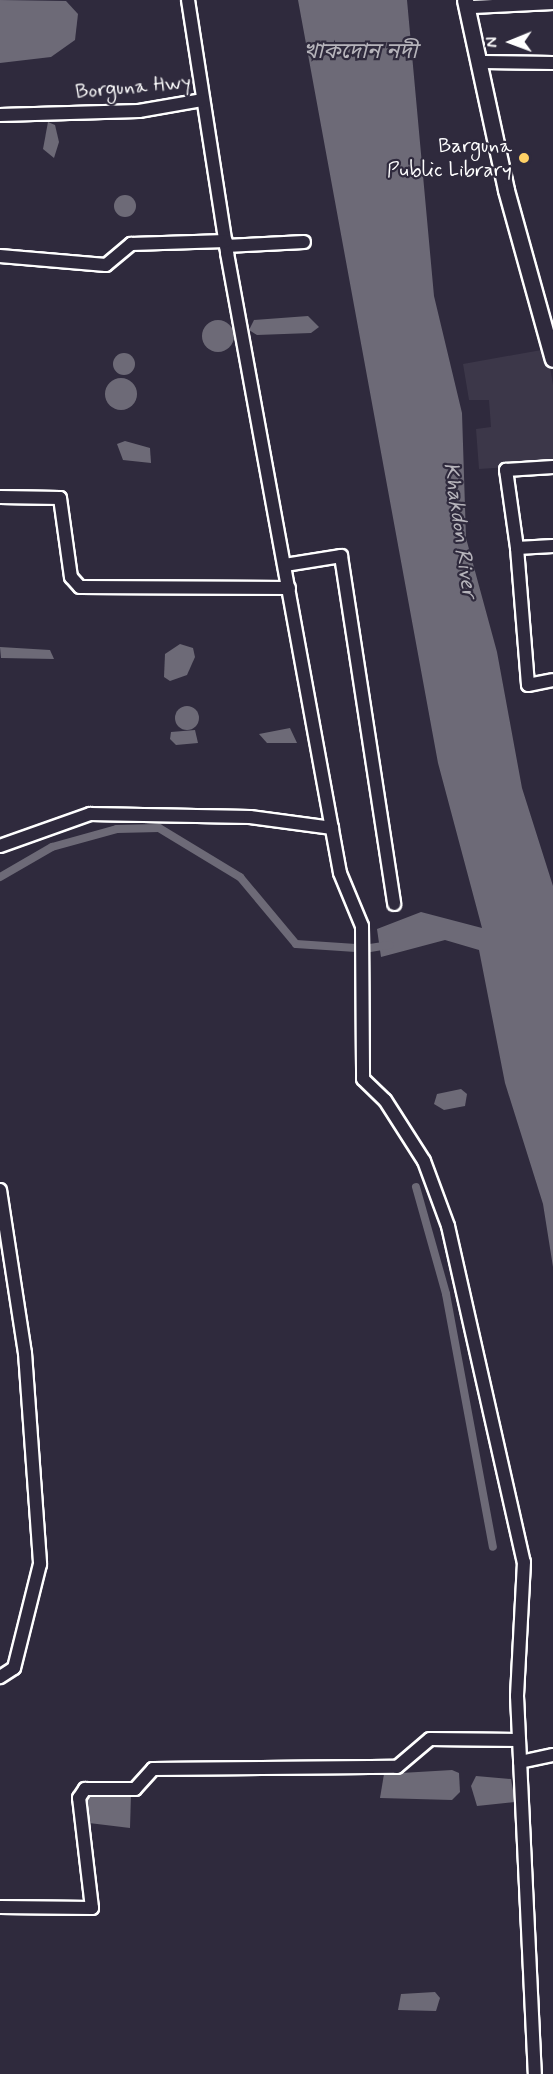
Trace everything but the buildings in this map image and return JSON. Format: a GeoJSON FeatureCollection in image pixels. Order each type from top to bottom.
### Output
{"type":"FeatureCollection","features":[{"type":"Feature","properties":{"kind":"main road"},"geometry":{"type":"LineString","coordinates":[[470,2],[553,328]]}},
{"type":"Feature","properties":{"kind":"main road"},"geometry":{"type":"LineString","coordinates":[[470,2],[506,190],[553,359]]}},
{"type":"Feature","properties":{"kind":"street","name":"Borguna Hwy"},"geometry":{"type":"LineString","coordinates":[[0,115],[139,111],[203,100],[188,0]]}},
{"type":"Feature","properties":{"kind":"street"},"geometry":{"type":"LineString","coordinates":[[470,2],[553,3]]}},
{"type":"Feature","properties":{"kind":"street"},"geometry":{"type":"LineString","coordinates":[[484,62],[553,63]]}},
{"type":"Feature","properties":{"kind":"street"},"geometry":{"type":"LineString","coordinates":[[203,100],[226,243],[340,873],[362,926],[363,1079],[385,1100],[424,1161],[440,1204],[498,1435],[524,1562],[519,1740],[535,2074]]}},
{"type":"Feature","properties":{"kind":"street"},"geometry":{"type":"LineString","coordinates":[[0,256],[106,265],[131,244],[304,242]]}},
{"type":"Feature","properties":{"kind":"street"},"geometry":{"type":"LineString","coordinates":[[553,467],[506,470],[517,548],[528,685],[553,680]]}},
{"type":"Feature","properties":{"kind":"street"},"geometry":{"type":"LineString","coordinates":[[0,498],[60,498],[71,577],[80,587],[289,588]]}},
{"type":"Feature","properties":{"kind":"street"},"geometry":{"type":"LineString","coordinates":[[517,548],[553,546]]}},
{"type":"Feature","properties":{"kind":"street"},"geometry":{"type":"LineString","coordinates":[[285,565],[341,556],[394,904]]}},
{"type":"Feature","properties":{"kind":"street"},"geometry":{"type":"LineString","coordinates":[[0,846],[90,814],[250,818],[332,828]]}},
{"type":"Feature","properties":{"kind":"street"},"geometry":{"type":"LineString","coordinates":[[0,1190],[25,1353],[40,1564],[14,1668],[0,1677]]}},
{"type":"Feature","properties":{"kind":"street"},"geometry":{"type":"LineString","coordinates":[[0,1907],[92,1908],[79,1798],[86,1789],[135,1789],[153,1769],[397,1767],[430,1739],[519,1740]]}},
{"type":"Feature","properties":{"kind":"street"},"geometry":{"type":"LineString","coordinates":[[520,1761],[553,1755]]}},
{"type":"Feature","properties":{"kind":"shaded area"},"geometry":{"type":"Polygon","coordinates":[[[547,349],[553,385],[553,464],[479,469],[476,429],[491,427],[489,400],[469,400],[463,364],[547,349]]]}},
{"type":"Feature","properties":{"kind":"water"},"geometry":{"type":"Polygon","coordinates":[[[0,0],[66,1],[78,14],[75,40],[51,57],[0,63],[0,0]]]}},
{"type":"Feature","properties":{"kind":"water","name":"খাকদোন নদী"},"geometry":{"type":"Polygon","coordinates":[[[298,0],[407,0],[434,296],[462,413],[466,538],[497,652],[522,788],[553,886],[553,1267],[543,1204],[505,1083],[479,950],[445,940],[381,957],[377,929],[421,912],[482,928],[438,763],[298,0]]]}},
{"type":"Feature","properties":{"kind":"water"},"geometry":{"type":"Polygon","coordinates":[[[48,122],[55,125],[59,142],[54,158],[43,149],[48,122]]]}},
{"type":"Feature","properties":{"kind":"water"},"geometry":{"type":"Polygon","coordinates":[[[125,195],[133,198],[136,206],[133,214],[125,217],[117,214],[114,206],[117,198],[125,195]]]}},
{"type":"Feature","properties":{"kind":"water"},"geometry":{"type":"Polygon","coordinates":[[[308,316],[319,327],[311,333],[257,335],[249,330],[254,320],[308,316]]]}},
{"type":"Feature","properties":{"kind":"water"},"geometry":{"type":"Polygon","coordinates":[[[218,320],[229,325],[234,336],[229,347],[218,352],[207,347],[202,336],[207,325],[218,320]]]}},
{"type":"Feature","properties":{"kind":"water"},"geometry":{"type":"Polygon","coordinates":[[[124,353],[132,356],[135,364],[132,372],[124,375],[116,372],[113,364],[116,356],[124,353]]]}},
{"type":"Feature","properties":{"kind":"water"},"geometry":{"type":"Polygon","coordinates":[[[121,378],[132,383],[137,394],[132,405],[121,410],[110,405],[105,394],[110,383],[121,378]]]}},
{"type":"Feature","properties":{"kind":"water"},"geometry":{"type":"Polygon","coordinates":[[[125,441],[150,448],[151,463],[123,460],[117,444],[125,441]]]}},
{"type":"Feature","properties":{"kind":"water"},"geometry":{"type":"Polygon","coordinates":[[[180,644],[193,648],[195,657],[187,675],[170,681],[164,677],[165,654],[180,644]]]}},
{"type":"Feature","properties":{"kind":"water"},"geometry":{"type":"Polygon","coordinates":[[[0,647],[50,650],[54,659],[1,658],[0,647]]]}},
{"type":"Feature","properties":{"kind":"water"},"geometry":{"type":"Polygon","coordinates":[[[187,706],[196,709],[199,718],[196,727],[187,730],[178,727],[175,718],[178,709],[187,706]]]}},
{"type":"Feature","properties":{"kind":"water"},"geometry":{"type":"Polygon","coordinates":[[[290,728],[297,743],[267,743],[259,734],[290,728]]]}},
{"type":"Feature","properties":{"kind":"water"},"geometry":{"type":"Polygon","coordinates":[[[195,730],[198,743],[176,745],[170,739],[171,732],[195,730]]]}},
{"type":"Feature","properties":{"kind":"water"},"geometry":{"type":"Polygon","coordinates":[[[461,1089],[467,1094],[465,1106],[444,1110],[434,1104],[437,1094],[461,1089]]]}},
{"type":"Feature","properties":{"kind":"water"},"geometry":{"type":"Polygon","coordinates":[[[452,1770],[459,1773],[460,1792],[452,1800],[380,1798],[384,1774],[452,1770]]]}},
{"type":"Feature","properties":{"kind":"water"},"geometry":{"type":"Polygon","coordinates":[[[476,1776],[511,1779],[515,1802],[477,1806],[471,1786],[476,1776]]]}},
{"type":"Feature","properties":{"kind":"water"},"geometry":{"type":"Polygon","coordinates":[[[131,1794],[130,1828],[89,1823],[86,1795],[131,1794]]]}},
{"type":"Feature","properties":{"kind":"water"},"geometry":{"type":"Polygon","coordinates":[[[435,1992],[440,1998],[436,2011],[398,2010],[401,1994],[435,1992]]]}},
{"type":"Feature","properties":{"kind":"waterway"},"geometry":{"type":"LineString","coordinates":[[0,877],[52,847],[117,829],[159,828],[240,877],[296,944],[356,948]]}},
{"type":"Feature","properties":{"kind":"waterway"},"geometry":{"type":"LineString","coordinates":[[370,948],[390,945]]}},
{"type":"Feature","properties":{"kind":"waterway"},"geometry":{"type":"LineString","coordinates":[[416,1187],[446,1294],[493,1547]]}},
{"type":"Feature","properties":{"kind":"place","name":"Barguna Public Library"},"geometry":{"type":"Point","coordinates":[524,158]}},
{"type":"Feature","properties":{"kind":"water label","name":"Khakdon River"},"geometry":{"type":"Point","coordinates":[459,530]}}]}
